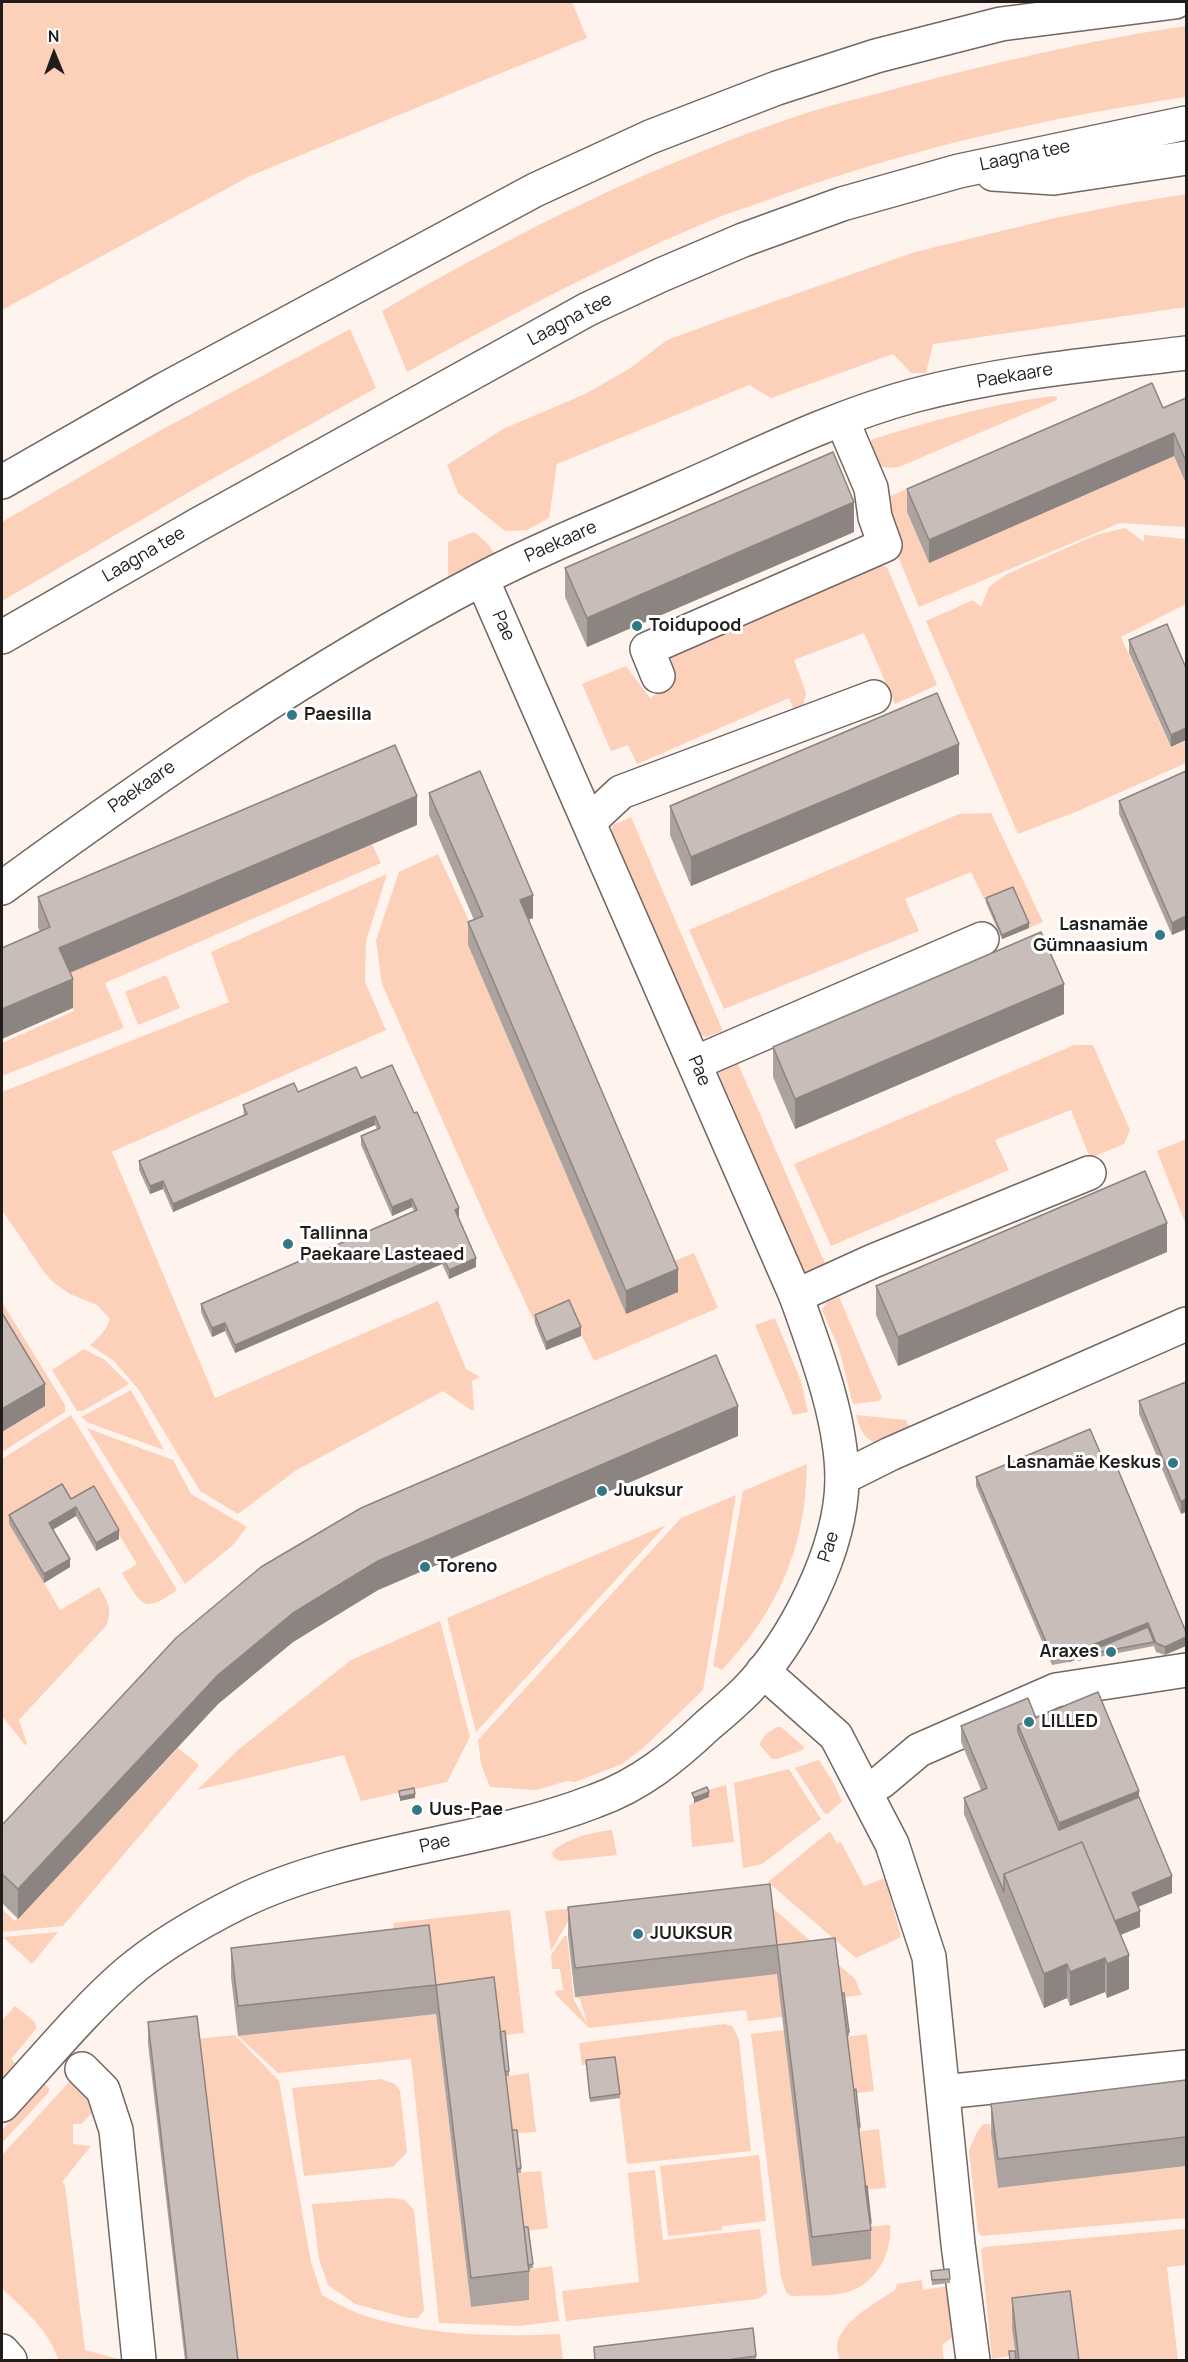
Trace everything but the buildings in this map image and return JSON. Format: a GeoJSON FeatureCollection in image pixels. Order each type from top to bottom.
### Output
{"type":"FeatureCollection","features":[{"type":"Feature","properties":{"kind":"street"},"geometry":{"type":"LineString","coordinates":[[2,482],[165,389],[525,196],[650,137],[777,88],[876,56],[1001,24],[1073,2]]}},
{"type":"Feature","properties":{"kind":"street"},"geometry":{"type":"LineString","coordinates":[[1001,24],[1175,2]]}},
{"type":"Feature","properties":{"kind":"street","name":"Laagna tee"},"geometry":{"type":"LineString","coordinates":[[2,637],[199,524],[588,309],[743,240],[842,204],[959,171],[1186,123]]}},
{"type":"Feature","properties":{"kind":"street"},"geometry":{"type":"LineString","coordinates":[[959,171],[1054,178],[1186,158]]}},
{"type":"Feature","properties":{"kind":"street","name":"Paekaare"},"geometry":{"type":"LineString","coordinates":[[2,888],[137,789],[310,675],[482,579],[842,420],[911,396],[1012,374],[1186,353]]}},
{"type":"Feature","properties":{"kind":"street"},"geometry":{"type":"LineString","coordinates":[[658,676],[647,649],[885,545],[875,517],[871,488],[842,420]]}},
{"type":"Feature","properties":{"kind":"street","name":"Pae"},"geometry":{"type":"LineString","coordinates":[[2,2105],[74,2025],[126,1974],[152,1953],[237,1903],[294,1879],[375,1857],[533,1821],[596,1802],[646,1777],[677,1755],[748,1689],[763,1671],[795,1626],[829,1553],[839,1514],[842,1478],[832,1414],[817,1356],[796,1296],[482,579]]}},
{"type":"Feature","properties":{"kind":"street"},"geometry":{"type":"LineString","coordinates":[[589,822],[621,792],[874,697]]}},
{"type":"Feature","properties":{"kind":"street"},"geometry":{"type":"LineString","coordinates":[[695,1063],[982,939]]}},
{"type":"Feature","properties":{"kind":"street"},"geometry":{"type":"LineString","coordinates":[[796,1296],[873,1261],[1089,1173]]}},
{"type":"Feature","properties":{"kind":"street"},"geometry":{"type":"LineString","coordinates":[[842,1478],[890,1454],[1186,1324]]}},
{"type":"Feature","properties":{"kind":"street"},"geometry":{"type":"LineString","coordinates":[[881,1782],[919,1750],[1056,1690],[1186,1670]]}},
{"type":"Feature","properties":{"kind":"street"},"geometry":{"type":"LineString","coordinates":[[763,1671],[836,1736],[892,1844],[929,1957],[958,2244],[973,2361]]}},
{"type":"Feature","properties":{"kind":"street"},"geometry":{"type":"LineString","coordinates":[[943,2092],[1186,2067]]}},
{"type":"Feature","properties":{"kind":"street"},"geometry":{"type":"LineString","coordinates":[[82,2069],[103,2091],[116,2130],[139,2361]]}},
{"type":"Feature","properties":{"kind":"street"},"geometry":{"type":"LineString","coordinates":[[2,2351],[10,2361]]}},
{"type":"Feature","properties":{"kind":"shaded area"},"geometry":{"type":"Polygon","coordinates":[[[2,2],[572,2],[587,38],[250,176],[2,310],[2,2]]]}},
{"type":"Feature","properties":{"kind":"shaded area"},"geometry":{"type":"Polygon","coordinates":[[[1186,26],[1186,97],[1080,115],[923,151],[819,182],[708,221],[588,276],[407,372],[382,311],[484,254],[589,201],[642,176],[751,132],[830,106],[973,69],[1044,52],[1186,26]]]}},
{"type":"Feature","properties":{"kind":"shaded area"},"geometry":{"type":"Polygon","coordinates":[[[1186,194],[1186,307],[933,344],[926,373],[911,373],[893,354],[771,398],[749,385],[557,464],[549,518],[527,530],[505,531],[458,493],[447,465],[503,429],[585,394],[629,369],[667,340],[915,252],[1055,218],[1186,194]]]}},
{"type":"Feature","properties":{"kind":"shaded area"},"geometry":{"type":"Polygon","coordinates":[[[350,329],[376,388],[203,484],[2,601],[2,522],[161,430],[350,329]]]}},
{"type":"Feature","properties":{"kind":"shaded area"},"geometry":{"type":"Polygon","coordinates":[[[1057,397],[1057,400],[899,467],[887,468],[875,464],[867,446],[873,439],[939,420],[984,408],[1057,397]]]}},
{"type":"Feature","properties":{"kind":"shaded area"},"geometry":{"type":"Polygon","coordinates":[[[1174,456],[1186,481],[1186,527],[1120,523],[919,607],[881,516],[886,498],[911,487],[907,512],[929,563],[1174,456]]]}},
{"type":"Feature","properties":{"kind":"shaded area"},"geometry":{"type":"Polygon","coordinates":[[[1125,528],[1144,542],[1144,535],[1186,539],[1186,604],[1121,637],[1171,748],[1186,741],[1186,763],[1078,811],[1018,834],[926,621],[973,600],[981,607],[989,587],[1005,575],[1096,535],[1125,528]]]}},
{"type":"Feature","properties":{"kind":"shaded area"},"geometry":{"type":"Polygon","coordinates":[[[474,532],[487,543],[495,554],[448,578],[448,542],[474,532]]]}},
{"type":"Feature","properties":{"kind":"shaded area"},"geometry":{"type":"Polygon","coordinates":[[[874,564],[887,567],[937,685],[895,704],[864,633],[794,660],[806,693],[802,711],[796,714],[789,698],[637,764],[628,745],[611,751],[582,684],[626,666],[650,698],[665,688],[664,660],[755,621],[758,610],[874,564]]]}},
{"type":"Feature","properties":{"kind":"shaded area"},"geometry":{"type":"Polygon","coordinates":[[[991,813],[1043,922],[1029,928],[1013,891],[986,903],[971,872],[905,899],[919,931],[724,1009],[689,930],[959,814],[991,813]]]}},
{"type":"Feature","properties":{"kind":"shaded area"},"geometry":{"type":"Polygon","coordinates":[[[631,817],[723,1031],[706,1037],[701,1035],[612,831],[613,825],[631,817]]]}},
{"type":"Feature","properties":{"kind":"shaded area"},"geometry":{"type":"Polygon","coordinates":[[[372,844],[381,863],[105,983],[124,1028],[2,1076],[2,1043],[74,1011],[59,977],[372,844]]]}},
{"type":"Feature","properties":{"kind":"shaded area"},"geometry":{"type":"Polygon","coordinates":[[[438,854],[477,938],[468,945],[626,1314],[678,1292],[669,1263],[694,1253],[718,1308],[594,1361],[569,1309],[535,1323],[382,984],[376,940],[399,872],[438,854]]]}},
{"type":"Feature","properties":{"kind":"shaded area"},"geometry":{"type":"Polygon","coordinates":[[[387,874],[366,941],[365,982],[386,1030],[112,1152],[215,1398],[438,1301],[466,1369],[480,1377],[472,1381],[474,1410],[443,1391],[295,1471],[238,1514],[200,1491],[139,1390],[114,1361],[90,1345],[104,1330],[110,1319],[97,1305],[70,1294],[54,1283],[2,1210],[2,1092],[229,1002],[211,952],[387,874]]]}},
{"type":"Feature","properties":{"kind":"shaded area"},"geometry":{"type":"Polygon","coordinates":[[[166,975],[180,1008],[138,1025],[125,992],[166,975]]]}},
{"type":"Feature","properties":{"kind":"shaded area"},"geometry":{"type":"Polygon","coordinates":[[[1074,1045],[1093,1045],[1130,1130],[1124,1144],[1090,1158],[1071,1110],[995,1140],[1009,1170],[831,1246],[794,1164],[1074,1045]]]}},
{"type":"Feature","properties":{"kind":"shaded area"},"geometry":{"type":"Polygon","coordinates":[[[736,1059],[828,1270],[806,1275],[718,1072],[723,1066],[736,1059]]]}},
{"type":"Feature","properties":{"kind":"shaded area"},"geometry":{"type":"Polygon","coordinates":[[[1186,1139],[1186,1225],[1157,1151],[1186,1139]]]}},
{"type":"Feature","properties":{"kind":"shaded area"},"geometry":{"type":"Polygon","coordinates":[[[839,1297],[882,1398],[879,1401],[853,1404],[839,1349],[822,1310],[827,1302],[839,1297]]]}},
{"type":"Feature","properties":{"kind":"shaded area"},"geometry":{"type":"Polygon","coordinates":[[[2,1302],[65,1405],[65,1412],[2,1452],[2,1432],[45,1406],[2,1335],[2,1302]]]}},
{"type":"Feature","properties":{"kind":"shaded area"},"geometry":{"type":"Polygon","coordinates":[[[775,1318],[801,1381],[808,1412],[793,1415],[755,1325],[775,1318]]]}},
{"type":"Feature","properties":{"kind":"shaded area"},"geometry":{"type":"Polygon","coordinates":[[[84,1349],[105,1360],[129,1384],[83,1411],[77,1411],[52,1370],[84,1349]]]}},
{"type":"Feature","properties":{"kind":"shaded area"},"geometry":{"type":"Polygon","coordinates":[[[131,1390],[164,1450],[89,1423],[81,1417],[131,1390]]]}},
{"type":"Feature","properties":{"kind":"shaded area"},"geometry":{"type":"Polygon","coordinates":[[[71,1415],[177,1590],[149,1604],[139,1599],[122,1573],[137,1564],[94,1494],[9,1524],[60,1610],[99,1587],[109,1610],[106,1626],[19,1720],[27,1744],[25,1745],[2,1716],[2,1459],[71,1415]]]}},
{"type":"Feature","properties":{"kind":"shaded area"},"geometry":{"type":"Polygon","coordinates":[[[856,1415],[906,1420],[912,1432],[877,1444],[863,1432],[856,1415]]]}},
{"type":"Feature","properties":{"kind":"shaded area"},"geometry":{"type":"Polygon","coordinates":[[[87,1428],[173,1460],[191,1494],[247,1527],[233,1545],[185,1584],[87,1428]]]}},
{"type":"Feature","properties":{"kind":"shaded area"},"geometry":{"type":"Polygon","coordinates":[[[807,1464],[801,1522],[785,1576],[759,1624],[722,1670],[713,1666],[743,1491],[807,1464]]]}},
{"type":"Feature","properties":{"kind":"shaded area"},"geometry":{"type":"Polygon","coordinates":[[[736,1495],[703,1690],[643,1748],[622,1764],[575,1782],[567,1781],[536,1790],[490,1787],[481,1764],[478,1740],[681,1518],[736,1495]]]}},
{"type":"Feature","properties":{"kind":"shaded area"},"geometry":{"type":"Polygon","coordinates":[[[666,1525],[476,1732],[447,1618],[666,1525]]]}},
{"type":"Feature","properties":{"kind":"shaded area"},"geometry":{"type":"Polygon","coordinates":[[[440,1621],[470,1737],[447,1782],[361,1801],[344,1755],[197,1790],[238,1750],[351,1660],[440,1621]]]}},
{"type":"Feature","properties":{"kind":"shaded area"},"geometry":{"type":"Polygon","coordinates":[[[781,1727],[804,1747],[803,1750],[772,1759],[759,1744],[766,1734],[781,1727]]]}},
{"type":"Feature","properties":{"kind":"shaded area"},"geometry":{"type":"Polygon","coordinates":[[[178,1748],[198,1764],[198,1767],[63,1926],[2,1932],[2,1909],[15,1921],[178,1748]]]}},
{"type":"Feature","properties":{"kind":"shaded area"},"geometry":{"type":"Polygon","coordinates":[[[819,1760],[842,1801],[828,1814],[824,1813],[795,1768],[819,1760]]]}},
{"type":"Feature","properties":{"kind":"shaded area"},"geometry":{"type":"Polygon","coordinates":[[[789,1769],[821,1819],[762,1864],[743,1868],[734,1783],[789,1769]]]}},
{"type":"Feature","properties":{"kind":"shaded area"},"geometry":{"type":"Polygon","coordinates":[[[726,1785],[734,1842],[692,1847],[689,1806],[708,1790],[726,1785]]]}},
{"type":"Feature","properties":{"kind":"shaded area"},"geometry":{"type":"Polygon","coordinates":[[[612,1830],[617,1855],[560,1861],[553,1857],[552,1852],[573,1839],[612,1830]]]}},
{"type":"Feature","properties":{"kind":"shaded area"},"geometry":{"type":"Polygon","coordinates":[[[830,1831],[837,1844],[841,1842],[864,1886],[885,1878],[901,1937],[856,1958],[768,1882],[830,1831]]]}},
{"type":"Feature","properties":{"kind":"shaded area"},"geometry":{"type":"Polygon","coordinates":[[[761,1898],[855,1979],[862,1995],[839,1998],[782,2017],[748,2021],[746,2010],[589,2028],[556,1995],[555,1991],[563,1990],[560,1969],[552,1969],[551,1955],[564,1936],[567,1936],[574,2000],[587,2023],[580,1999],[575,1997],[761,1898]]]}},
{"type":"Feature","properties":{"kind":"shaded area"},"geometry":{"type":"Polygon","coordinates":[[[576,1908],[551,1951],[545,1911],[576,1908]]]}},
{"type":"Feature","properties":{"kind":"shaded area"},"geometry":{"type":"Polygon","coordinates":[[[510,1910],[524,2033],[498,2036],[436,2014],[471,2307],[529,2300],[525,2270],[552,2266],[559,2321],[519,2326],[439,2323],[411,2059],[278,2073],[238,2036],[435,2014],[398,1958],[393,1923],[510,1910]]]}},
{"type":"Feature","properties":{"kind":"shaded area"},"geometry":{"type":"Polygon","coordinates":[[[58,1932],[32,1964],[3,1937],[58,1932]]]}},
{"type":"Feature","properties":{"kind":"shaded area"},"geometry":{"type":"Polygon","coordinates":[[[15,2006],[35,2022],[36,2029],[11,2059],[16,2064],[2,2080],[2,2021],[15,2006]]]}},
{"type":"Feature","properties":{"kind":"shaded area"},"geometry":{"type":"Polygon","coordinates":[[[724,2024],[732,2026],[739,2039],[751,2151],[627,2164],[615,2062],[582,2065],[579,2043],[724,2024]]]}},
{"type":"Feature","properties":{"kind":"shaded area"},"geometry":{"type":"Polygon","coordinates":[[[784,2030],[867,2227],[890,2225],[888,2246],[881,2266],[867,2282],[841,2294],[791,2296],[786,2292],[781,2277],[751,2034],[784,2030]]]}},
{"type":"Feature","properties":{"kind":"shaded area"},"geometry":{"type":"Polygon","coordinates":[[[867,2034],[874,2091],[851,2094],[844,2037],[867,2034]]]}},
{"type":"Feature","properties":{"kind":"shaded area"},"geometry":{"type":"Polygon","coordinates":[[[235,2035],[279,2081],[311,2262],[322,2295],[365,2316],[418,2329],[489,2335],[560,2334],[563,2360],[235,2360],[197,2039],[235,2035]]]}},
{"type":"Feature","properties":{"kind":"shaded area"},"geometry":{"type":"Polygon","coordinates":[[[529,2073],[536,2132],[509,2134],[502,2077],[529,2073]]]}},
{"type":"Feature","properties":{"kind":"shaded area"},"geometry":{"type":"Polygon","coordinates":[[[73,2078],[89,2096],[94,2111],[81,2124],[73,2124],[73,2144],[91,2146],[62,2182],[65,2185],[85,2350],[122,2360],[58,2360],[49,2339],[42,2330],[2,2288],[2,2155],[73,2078]]]}},
{"type":"Feature","properties":{"kind":"shaded area"},"geometry":{"type":"Polygon","coordinates":[[[381,2079],[395,2084],[400,2091],[407,2152],[393,2167],[304,2176],[292,2088],[381,2079]]]}},
{"type":"Feature","properties":{"kind":"shaded area"},"geometry":{"type":"Polygon","coordinates":[[[45,2084],[49,2092],[2,2143],[2,2130],[45,2084]]]}},
{"type":"Feature","properties":{"kind":"shaded area"},"geometry":{"type":"Polygon","coordinates":[[[983,2124],[990,2124],[998,2188],[1186,2166],[1186,2218],[981,2236],[978,2231],[969,2151],[983,2124]]]}},
{"type":"Feature","properties":{"kind":"shaded area"},"geometry":{"type":"Polygon","coordinates":[[[879,2129],[886,2188],[862,2190],[855,2132],[879,2129]]]}},
{"type":"Feature","properties":{"kind":"shaded area"},"geometry":{"type":"Polygon","coordinates":[[[759,2155],[766,2221],[722,2226],[722,2230],[668,2236],[660,2166],[759,2155]]]}},
{"type":"Feature","properties":{"kind":"shaded area"},"geometry":{"type":"Polygon","coordinates":[[[655,2170],[663,2240],[760,2229],[767,2293],[758,2299],[566,2321],[562,2291],[639,2282],[628,2173],[655,2170]]]}},
{"type":"Feature","properties":{"kind":"shaded area"},"geometry":{"type":"Polygon","coordinates":[[[541,2171],[548,2228],[521,2232],[514,2173],[541,2171]]]}},
{"type":"Feature","properties":{"kind":"shaded area"},"geometry":{"type":"Polygon","coordinates":[[[392,2198],[405,2200],[414,2210],[424,2310],[418,2318],[408,2318],[355,2304],[328,2285],[319,2259],[312,2204],[392,2198]]]}},
{"type":"Feature","properties":{"kind":"shaded area"},"geometry":{"type":"Polygon","coordinates":[[[1186,2229],[1186,2265],[1167,2267],[1178,2360],[1075,2360],[1012,2328],[1015,2355],[992,2359],[981,2250],[984,2247],[1186,2229]]]}},
{"type":"Feature","properties":{"kind":"shaded area"},"geometry":{"type":"Polygon","coordinates":[[[922,2280],[923,2290],[954,2285],[958,2333],[942,2345],[944,2360],[839,2360],[837,2346],[839,2337],[851,2321],[895,2290],[897,2284],[922,2280]]]}},
{"type":"Feature","properties":{"kind":"place","name":"Toidupood"},"geometry":{"type":"Point","coordinates":[637,626]}},
{"type":"Feature","properties":{"kind":"place","name":"Paesilla"},"geometry":{"type":"Point","coordinates":[292,715]}},
{"type":"Feature","properties":{"kind":"place","name":"Lasnamäe Gümnaasium"},"geometry":{"type":"Point","coordinates":[1160,935]}},
{"type":"Feature","properties":{"kind":"place","name":"Tallinna Paekaare Lasteaed"},"geometry":{"type":"Point","coordinates":[288,1244]}},
{"type":"Feature","properties":{"kind":"place","name":"Lasnamäe Keskus"},"geometry":{"type":"Point","coordinates":[1173,1463]}},
{"type":"Feature","properties":{"kind":"place","name":"Juuksur"},"geometry":{"type":"Point","coordinates":[602,1491]}},
{"type":"Feature","properties":{"kind":"place","name":"Toreno"},"geometry":{"type":"Point","coordinates":[425,1567]}},
{"type":"Feature","properties":{"kind":"place","name":"Araxes"},"geometry":{"type":"Point","coordinates":[1111,1652]}},
{"type":"Feature","properties":{"kind":"place","name":"LILLED"},"geometry":{"type":"Point","coordinates":[1029,1722]}},
{"type":"Feature","properties":{"kind":"place","name":"Uus-Pae"},"geometry":{"type":"Point","coordinates":[417,1810]}},
{"type":"Feature","properties":{"kind":"place","name":"JUUKSUR"},"geometry":{"type":"Point","coordinates":[638,1934]}}]}
